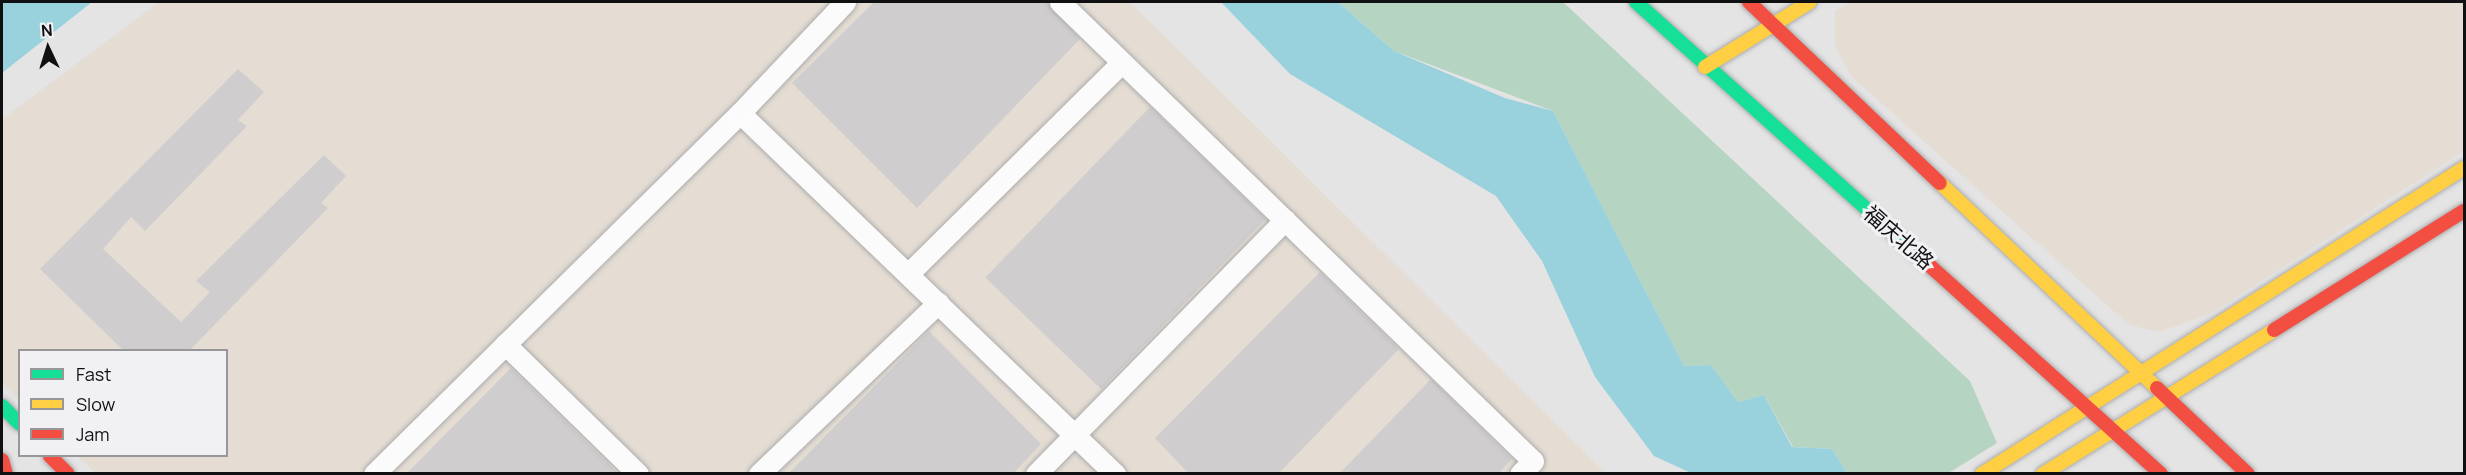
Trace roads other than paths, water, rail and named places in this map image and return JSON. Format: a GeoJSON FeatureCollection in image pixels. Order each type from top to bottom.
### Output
{"type":"FeatureCollection","features":[{"type":"Feature","properties":{"kind":"main road","name":"福庆北路"},"geometry":{"type":"LineString","coordinates":[[1636,2],[1705,67],[2093,408],[2161,474]]}},
{"type":"Feature","properties":{"kind":"main road"},"geometry":{"type":"LineString","coordinates":[[1749,2],[2248,474]]}},
{"type":"Feature","properties":{"kind":"main road"},"geometry":{"type":"LineString","coordinates":[[1705,67],[1810,2]]}},
{"type":"Feature","properties":{"kind":"main road"},"geometry":{"type":"LineString","coordinates":[[1982,474],[2093,408],[2141,373],[2464,168]]}},
{"type":"Feature","properties":{"kind":"main road"},"geometry":{"type":"LineString","coordinates":[[2043,474],[2163,395],[2464,210]]}},
{"type":"Feature","properties":{"kind":"main road"},"geometry":{"type":"LineString","coordinates":[[2,406],[18,422]]}},
{"type":"Feature","properties":{"kind":"main road"},"geometry":{"type":"LineString","coordinates":[[51,457],[67,473]]}},
{"type":"Feature","properties":{"kind":"main road"},"geometry":{"type":"LineString","coordinates":[[2,460],[6,474]]}},
{"type":"Feature","properties":{"kind":"street"},"geometry":{"type":"LineString","coordinates":[[374,474],[740,113],[845,2]]}},
{"type":"Feature","properties":{"kind":"street"},"geometry":{"type":"LineString","coordinates":[[1060,2],[1533,461],[1520,474]]}},
{"type":"Feature","properties":{"kind":"street"},"geometry":{"type":"LineString","coordinates":[[908,274],[1122,62]]}},
{"type":"Feature","properties":{"kind":"street"},"geometry":{"type":"LineString","coordinates":[[740,113],[1115,474]]}},
{"type":"Feature","properties":{"kind":"street"},"geometry":{"type":"LineString","coordinates":[[1036,474],[1285,220]]}},
{"type":"Feature","properties":{"kind":"street"},"geometry":{"type":"LineString","coordinates":[[759,474],[938,303]]}},
{"type":"Feature","properties":{"kind":"street"},"geometry":{"type":"LineString","coordinates":[[505,344],[638,474]]}},
{"type":"Feature","properties":{"kind":"water"},"geometry":{"type":"Polygon","coordinates":[[[2,2],[92,2],[2,73],[2,2]]]}},
{"type":"Feature","properties":{"kind":"water"},"geometry":{"type":"Polygon","coordinates":[[[1221,2],[1338,2],[1394,51],[1505,98],[1553,111],[1684,366],[1711,365],[1738,402],[1764,395],[1792,447],[1832,449],[1847,473],[1691,473],[1654,456],[1595,377],[1542,261],[1496,196],[1290,74],[1221,2]]]}}]}
